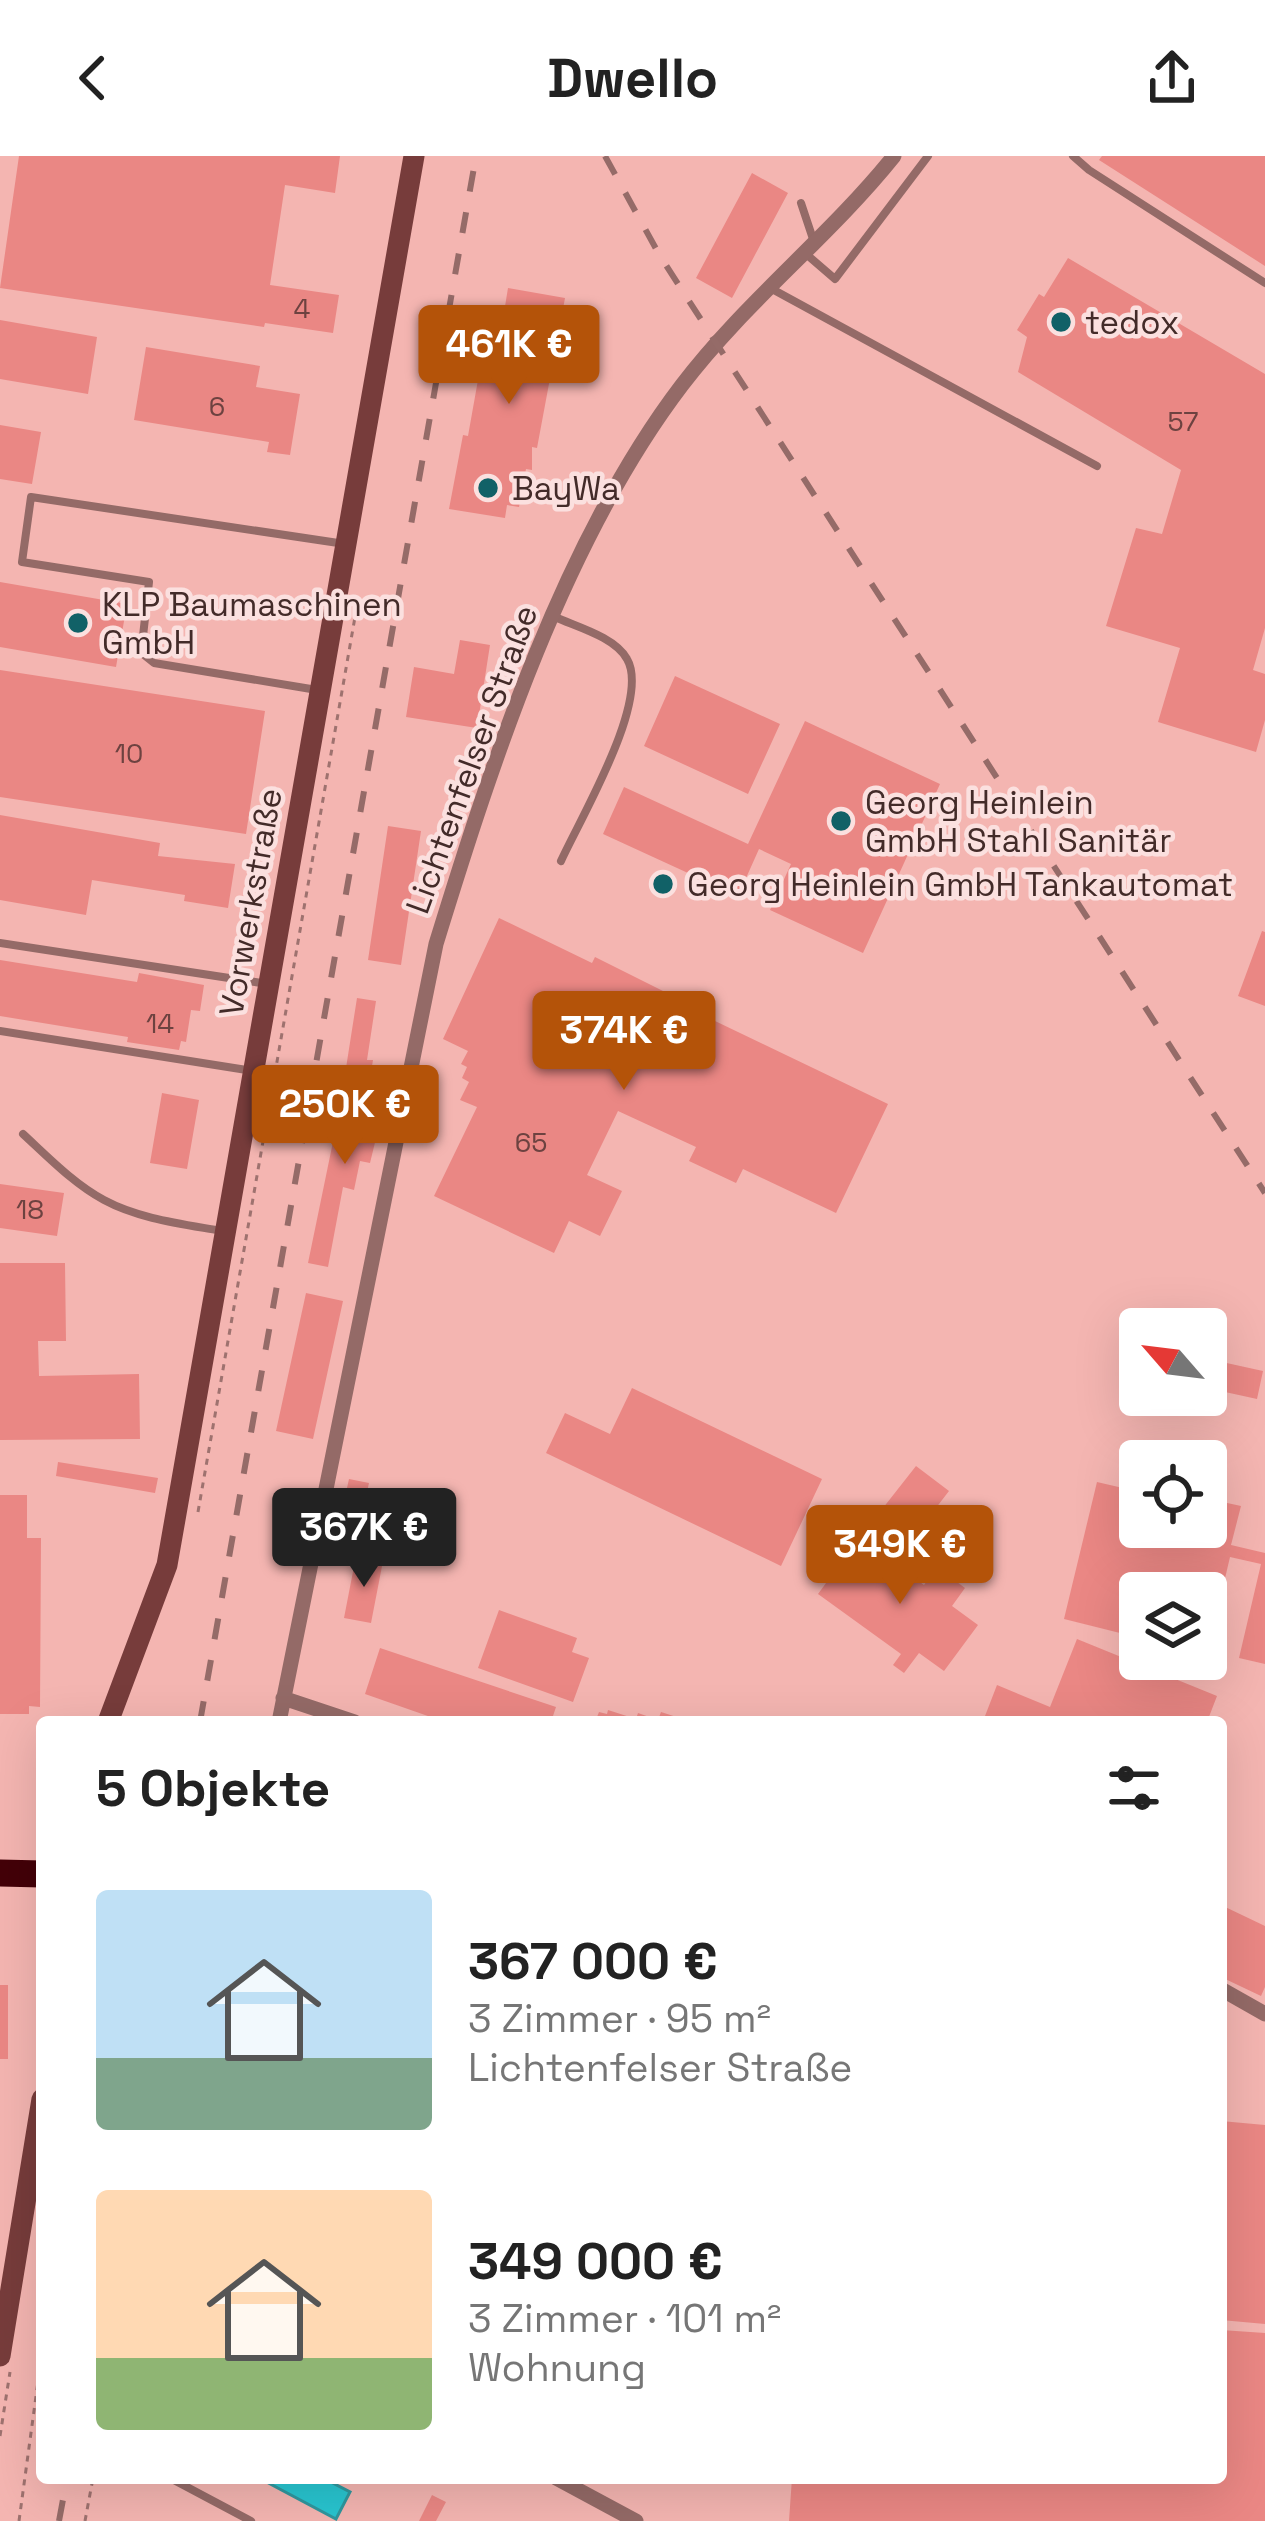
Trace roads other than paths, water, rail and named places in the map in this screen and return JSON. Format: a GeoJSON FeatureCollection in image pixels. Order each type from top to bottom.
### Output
{"type":"FeatureCollection","features":[{"type":"Feature","properties":{"kind":"highway"},"geometry":{"type":"LineString","coordinates":[[0,1873],[36,1874]]}},
{"type":"Feature","properties":{"kind":"street","name":"Vorwerkstraße"},"geometry":{"type":"LineString","coordinates":[[110,1716],[167,1565],[415,156]]}},
{"type":"Feature","properties":{"kind":"street","name":"Lichtenfelser Straße"},"geometry":{"type":"LineString","coordinates":[[280,1716],[436,944],[474,822],[553,616],[622,476],[684,382],[894,156]]}},
{"type":"Feature","properties":{"kind":"street"},"geometry":{"type":"LineString","coordinates":[[284,1698],[338,1716]]}},
{"type":"Feature","properties":{"kind":"street"},"geometry":{"type":"LineString","coordinates":[[1227,1992],[1265,2014]]}},
{"type":"Feature","properties":{"kind":"street"},"geometry":{"type":"LineString","coordinates":[[0,2356],[36,2136]]}},
{"type":"Feature","properties":{"kind":"street"},"geometry":{"type":"LineString","coordinates":[[567,2484],[636,2521]]}},
{"type":"Feature","properties":{"kind":"lane"},"geometry":{"type":"LineString","coordinates":[[801,203],[810,248],[835,279],[928,156]]}},
{"type":"Feature","properties":{"kind":"lane"},"geometry":{"type":"LineString","coordinates":[[1073,156],[1265,283]]}},
{"type":"Feature","properties":{"kind":"lane"},"geometry":{"type":"LineString","coordinates":[[770,288],[1097,466]]}},
{"type":"Feature","properties":{"kind":"lane"},"geometry":{"type":"LineString","coordinates":[[321,690],[154,664],[144,655],[142,645],[149,582],[22,562],[31,497],[346,544]]}},
{"type":"Feature","properties":{"kind":"lane"},"geometry":{"type":"LineString","coordinates":[[553,616],[616,646],[633,675],[626,719],[561,861]]}},
{"type":"Feature","properties":{"kind":"lane"},"geometry":{"type":"LineString","coordinates":[[0,943],[270,984]]}},
{"type":"Feature","properties":{"kind":"lane"},"geometry":{"type":"LineString","coordinates":[[0,1031],[254,1071]]}},
{"type":"Feature","properties":{"kind":"lane"},"geometry":{"type":"LineString","coordinates":[[23,1134],[104,1200],[163,1220],[226,1232]]}},
{"type":"Feature","properties":{"kind":"lane"},"geometry":{"type":"LineString","coordinates":[[181,2484],[250,2521]]}},
{"type":"Feature","properties":{"kind":"water"},"geometry":{"type":"Polygon","coordinates":[[[270,2484],[335,2484],[350,2492],[336,2519],[270,2484]]]}},
{"type":"Feature","properties":{"kind":"railway"},"geometry":{"type":"LineString","coordinates":[[201,1716],[476,156]]}},
{"type":"Feature","properties":{"kind":"railway"},"geometry":{"type":"LineString","coordinates":[[605,156],[660,256],[1265,1193]]}},
{"type":"Feature","properties":{"kind":"railway"},"geometry":{"type":"LineString","coordinates":[[59,2521],[66,2484]]}},
{"type":"Feature","properties":{"kind":"place","name":"tedox"},"geometry":{"type":"Point","coordinates":[1061,322]}},
{"type":"Feature","properties":{"kind":"place","name":"BayWa"},"geometry":{"type":"Point","coordinates":[488,488]}},
{"type":"Feature","properties":{"kind":"place","name":"KLP Baumaschinen GmbH"},"geometry":{"type":"Point","coordinates":[78,623]}},
{"type":"Feature","properties":{"kind":"place","name":"Georg Heinlein GmbH Stahl Sanitär"},"geometry":{"type":"Point","coordinates":[841,821]}},
{"type":"Feature","properties":{"kind":"place","name":"Georg Heinlein GmbH Tankautomat"},"geometry":{"type":"Point","coordinates":[663,884]}}]}
